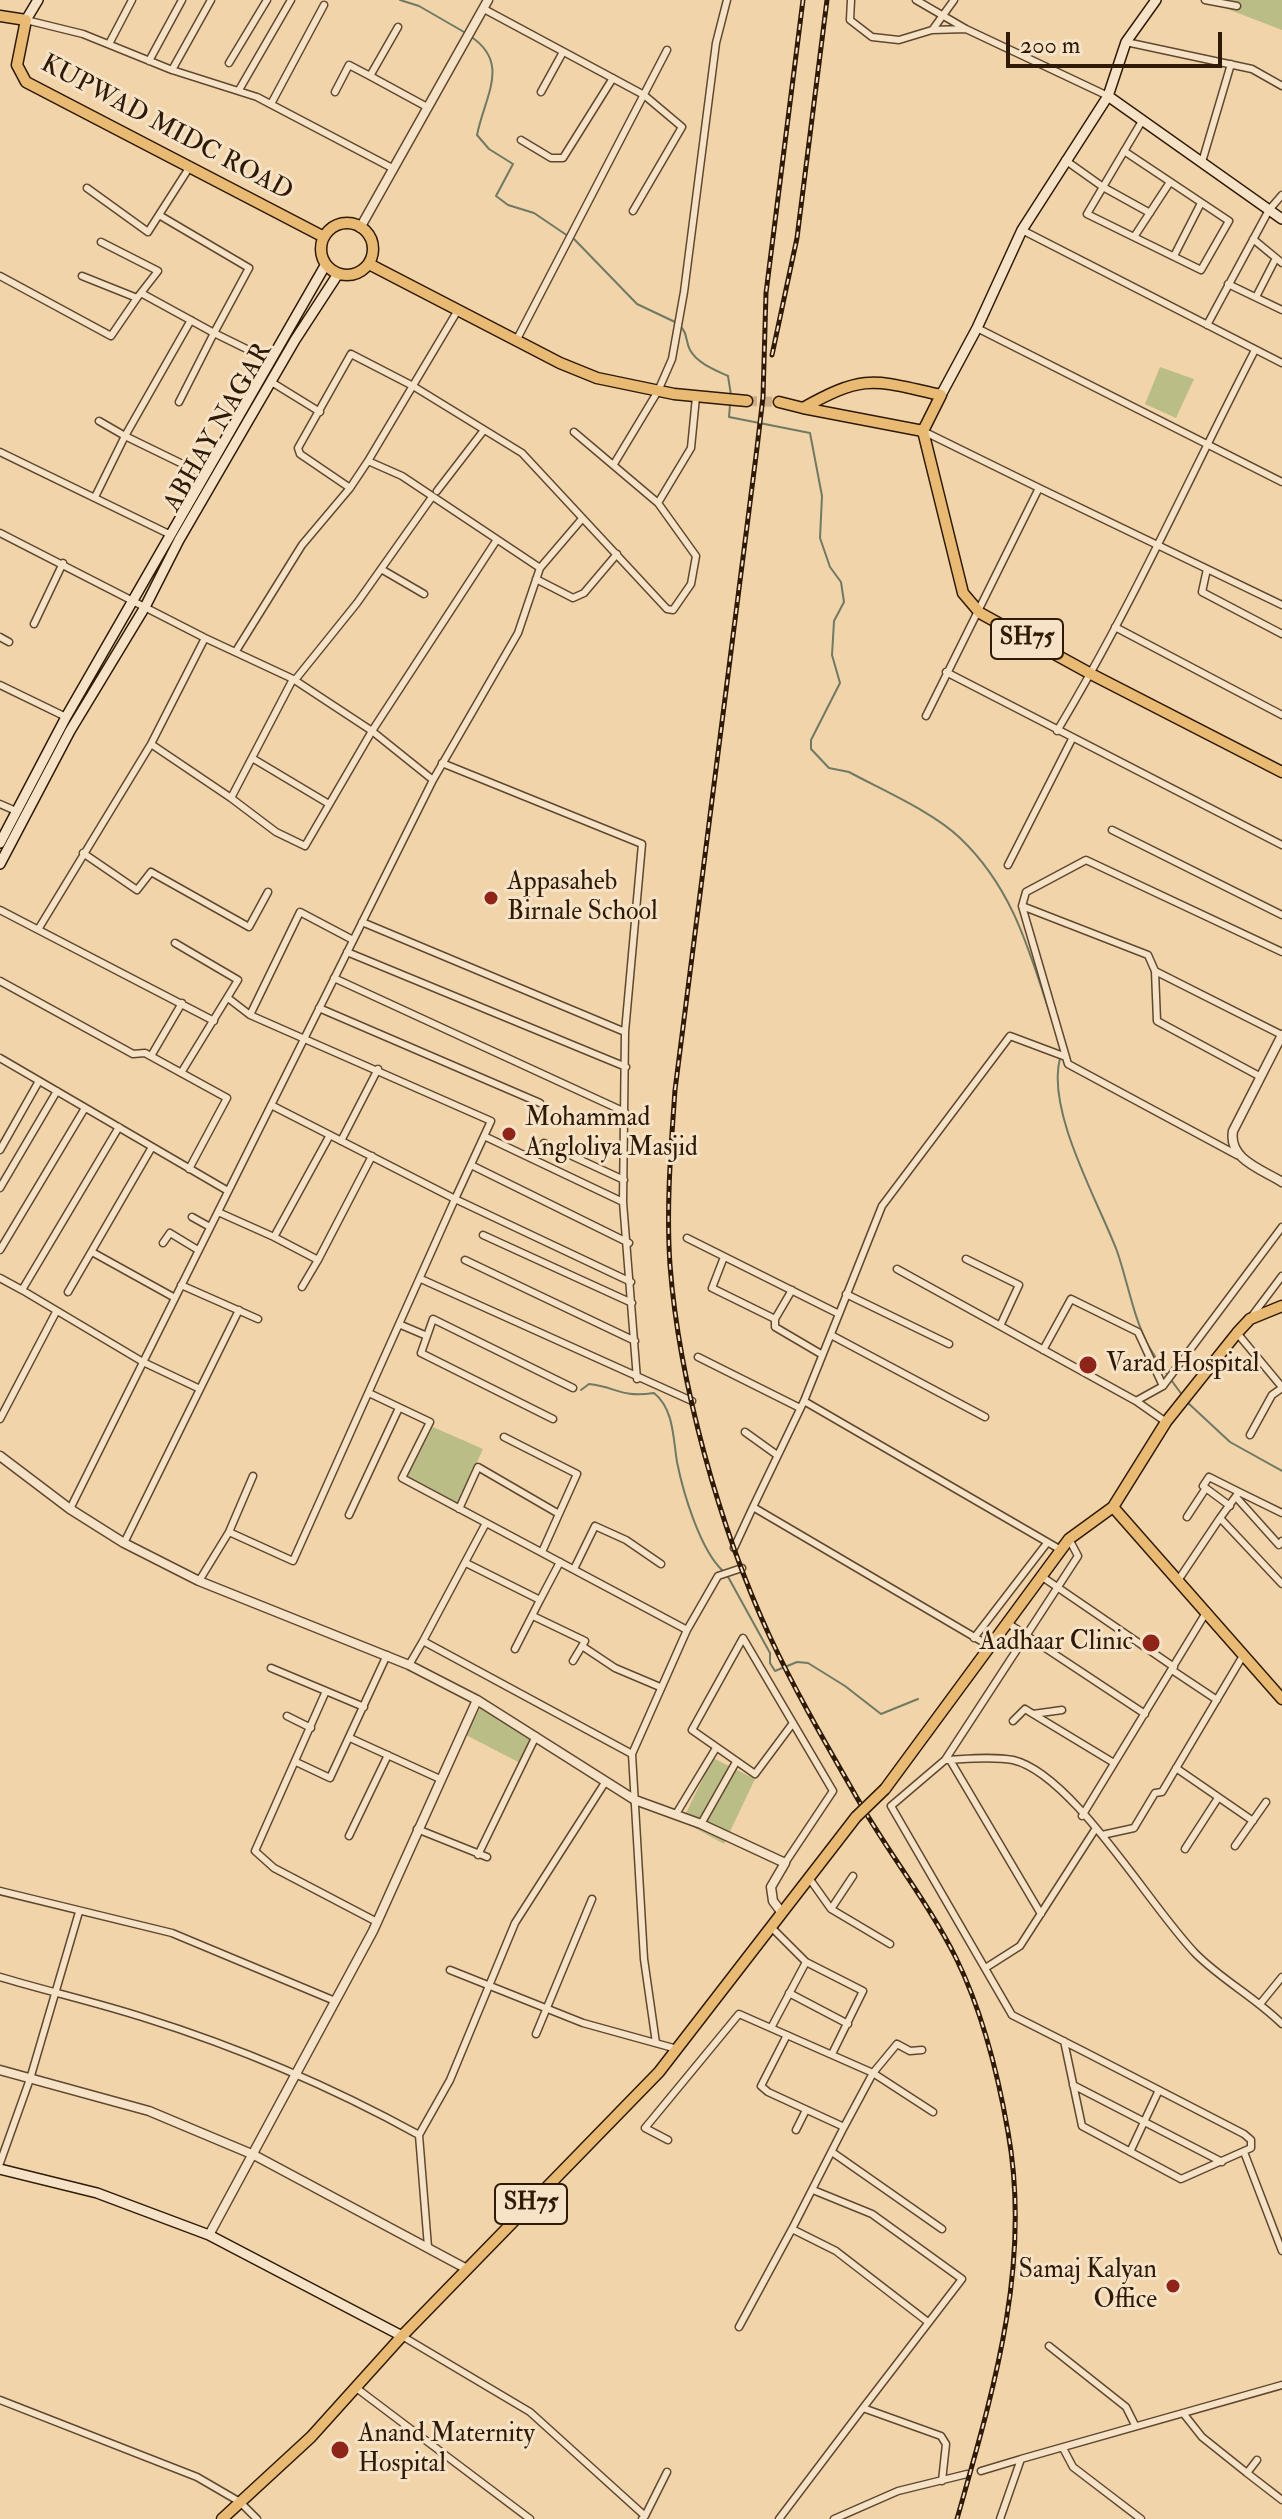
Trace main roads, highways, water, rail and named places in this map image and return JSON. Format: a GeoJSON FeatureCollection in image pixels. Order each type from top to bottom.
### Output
{"type":"FeatureCollection","features":[{"type":"Feature","properties":{"kind":"main road"},"geometry":{"type":"LineString","coordinates":[[26,20],[38,0]]}},
{"type":"Feature","properties":{"kind":"main road"},"geometry":{"type":"LineString","coordinates":[[779,402],[923,431],[977,328],[1022,230],[1108,96],[1126,42],[1156,0]]}},
{"type":"Feature","properties":{"kind":"main road","name":"KUPWAD MIDC ROAD"},"geometry":{"type":"LineString","coordinates":[[0,16],[26,20],[17,65],[26,82],[324,237]]}},
{"type":"Feature","properties":{"kind":"main road"},"geometry":{"type":"LineString","coordinates":[[1108,96],[1282,219]]}},
{"type":"Feature","properties":{"kind":"main road"},"geometry":{"type":"LineString","coordinates":[[342,223],[360,228],[373,241],[369,264],[358,274],[338,274],[326,264],[321,253],[324,237],[342,223]]}},
{"type":"Feature","properties":{"kind":"main road"},"geometry":{"type":"LineString","coordinates":[[0,843],[66,717],[326,264]]}},
{"type":"Feature","properties":{"kind":"main road"},"geometry":{"type":"LineString","coordinates":[[369,264],[516,341],[597,378],[696,397],[747,401]]}},
{"type":"Feature","properties":{"kind":"main road","name":"ABHAY NAGAR"},"geometry":{"type":"LineString","coordinates":[[0,864],[70,731],[145,607],[179,540],[273,383],[295,340],[338,274]]}},
{"type":"Feature","properties":{"kind":"main road"},"geometry":{"type":"LineString","coordinates":[[803,408],[842,387],[873,380],[941,395]]}},
{"type":"Feature","properties":{"kind":"main road","name":"SH75"},"geometry":{"type":"LineString","coordinates":[[923,431],[963,593],[980,613],[1282,772]]}},
{"type":"Feature","properties":{"kind":"main road","name":"SH75"},"geometry":{"type":"LineString","coordinates":[[222,2519],[311,2437],[402,2336],[659,2072],[856,1817],[885,1789],[988,1645],[1069,1539],[1113,1507],[1166,1422],[1237,1333],[1250,1319],[1282,1306]]}},
{"type":"Feature","properties":{"kind":"main road"},"geometry":{"type":"LineString","coordinates":[[1113,1507],[1282,1699]]}},
{"type":"Feature","properties":{"kind":"main road"},"geometry":{"type":"LineString","coordinates":[[0,2169],[97,2193],[209,2235],[402,2336]]}},
{"type":"Feature","properties":{"kind":"waterway"},"geometry":{"type":"LineString","coordinates":[[400,0],[419,6],[464,32]]}},
{"type":"Feature","properties":{"kind":"waterway"},"geometry":{"type":"LineString","coordinates":[[470,36],[490,57],[492,69],[492,81],[477,135],[489,149],[513,164],[496,196],[508,205],[534,213],[568,236]]}},
{"type":"Feature","properties":{"kind":"waterway"},"geometry":{"type":"LineString","coordinates":[[574,239],[637,304],[675,322]]}},
{"type":"Feature","properties":{"kind":"waterway"},"geometry":{"type":"LineString","coordinates":[[680,326],[693,355],[728,376],[731,395]]}},
{"type":"Feature","properties":{"kind":"waterway"},"geometry":{"type":"LineString","coordinates":[[730,405],[729,417],[810,433],[822,496],[820,538],[830,567],[841,582],[844,602],[834,621],[832,655],[840,683],[811,740],[811,749],[829,768],[849,772],[936,819],[960,838],[979,859],[995,880],[1020,927],[1055,1029]]}},
{"type":"Feature","properties":{"kind":"waterway"},"geometry":{"type":"LineString","coordinates":[[1060,1058],[1060,1103],[1076,1156],[1117,1251],[1143,1334],[1183,1396]]}},
{"type":"Feature","properties":{"kind":"waterway"},"geometry":{"type":"LineString","coordinates":[[581,1390],[589,1384],[598,1385],[626,1393],[654,1393],[661,1400],[672,1424],[677,1462],[688,1504],[707,1549],[723,1571]]}},
{"type":"Feature","properties":{"kind":"waterway"},"geometry":{"type":"LineString","coordinates":[[1187,1402],[1230,1442],[1282,1471]]}},
{"type":"Feature","properties":{"kind":"waterway"},"geometry":{"type":"LineString","coordinates":[[727,1575],[770,1653],[770,1663],[775,1671],[797,1662],[808,1663],[881,1714],[918,1699]]}},
{"type":"Feature","properties":{"kind":"tunnel"},"geometry":{"type":"LineString","coordinates":[[747,401],[779,402]]}},
{"type":"Feature","properties":{"kind":"railway"},"geometry":{"type":"LineString","coordinates":[[803,0],[766,293],[763,397],[675,1090],[669,1199],[670,1265],[682,1358],[692,1406],[719,1503],[752,1595],[780,1658],[825,1742],[956,1958],[981,2021],[999,2088],[1014,2182],[1012,2279],[995,2376],[957,2519]]}},
{"type":"Feature","properties":{"kind":"railway"},"geometry":{"type":"LineString","coordinates":[[772,355],[797,238],[827,0]]}},
{"type":"Feature","properties":{"kind":"place","name":"Appasaheb Birnale School"},"geometry":{"type":"Point","coordinates":[491,898]}},
{"type":"Feature","properties":{"kind":"place","name":"Mohammad Angloliya Masjid"},"geometry":{"type":"Point","coordinates":[509,1134]}},
{"type":"Feature","properties":{"kind":"place","name":"Varad Hospital"},"geometry":{"type":"Point","coordinates":[1088,1365]}},
{"type":"Feature","properties":{"kind":"place","name":"Aadhaar Clinic"},"geometry":{"type":"Point","coordinates":[1151,1643]}},
{"type":"Feature","properties":{"kind":"place","name":"Samaj Kalyan Office"},"geometry":{"type":"Point","coordinates":[1173,2286]}},
{"type":"Feature","properties":{"kind":"place","name":"Anand Maternity Hospital"},"geometry":{"type":"Point","coordinates":[340,2450]}}]}
